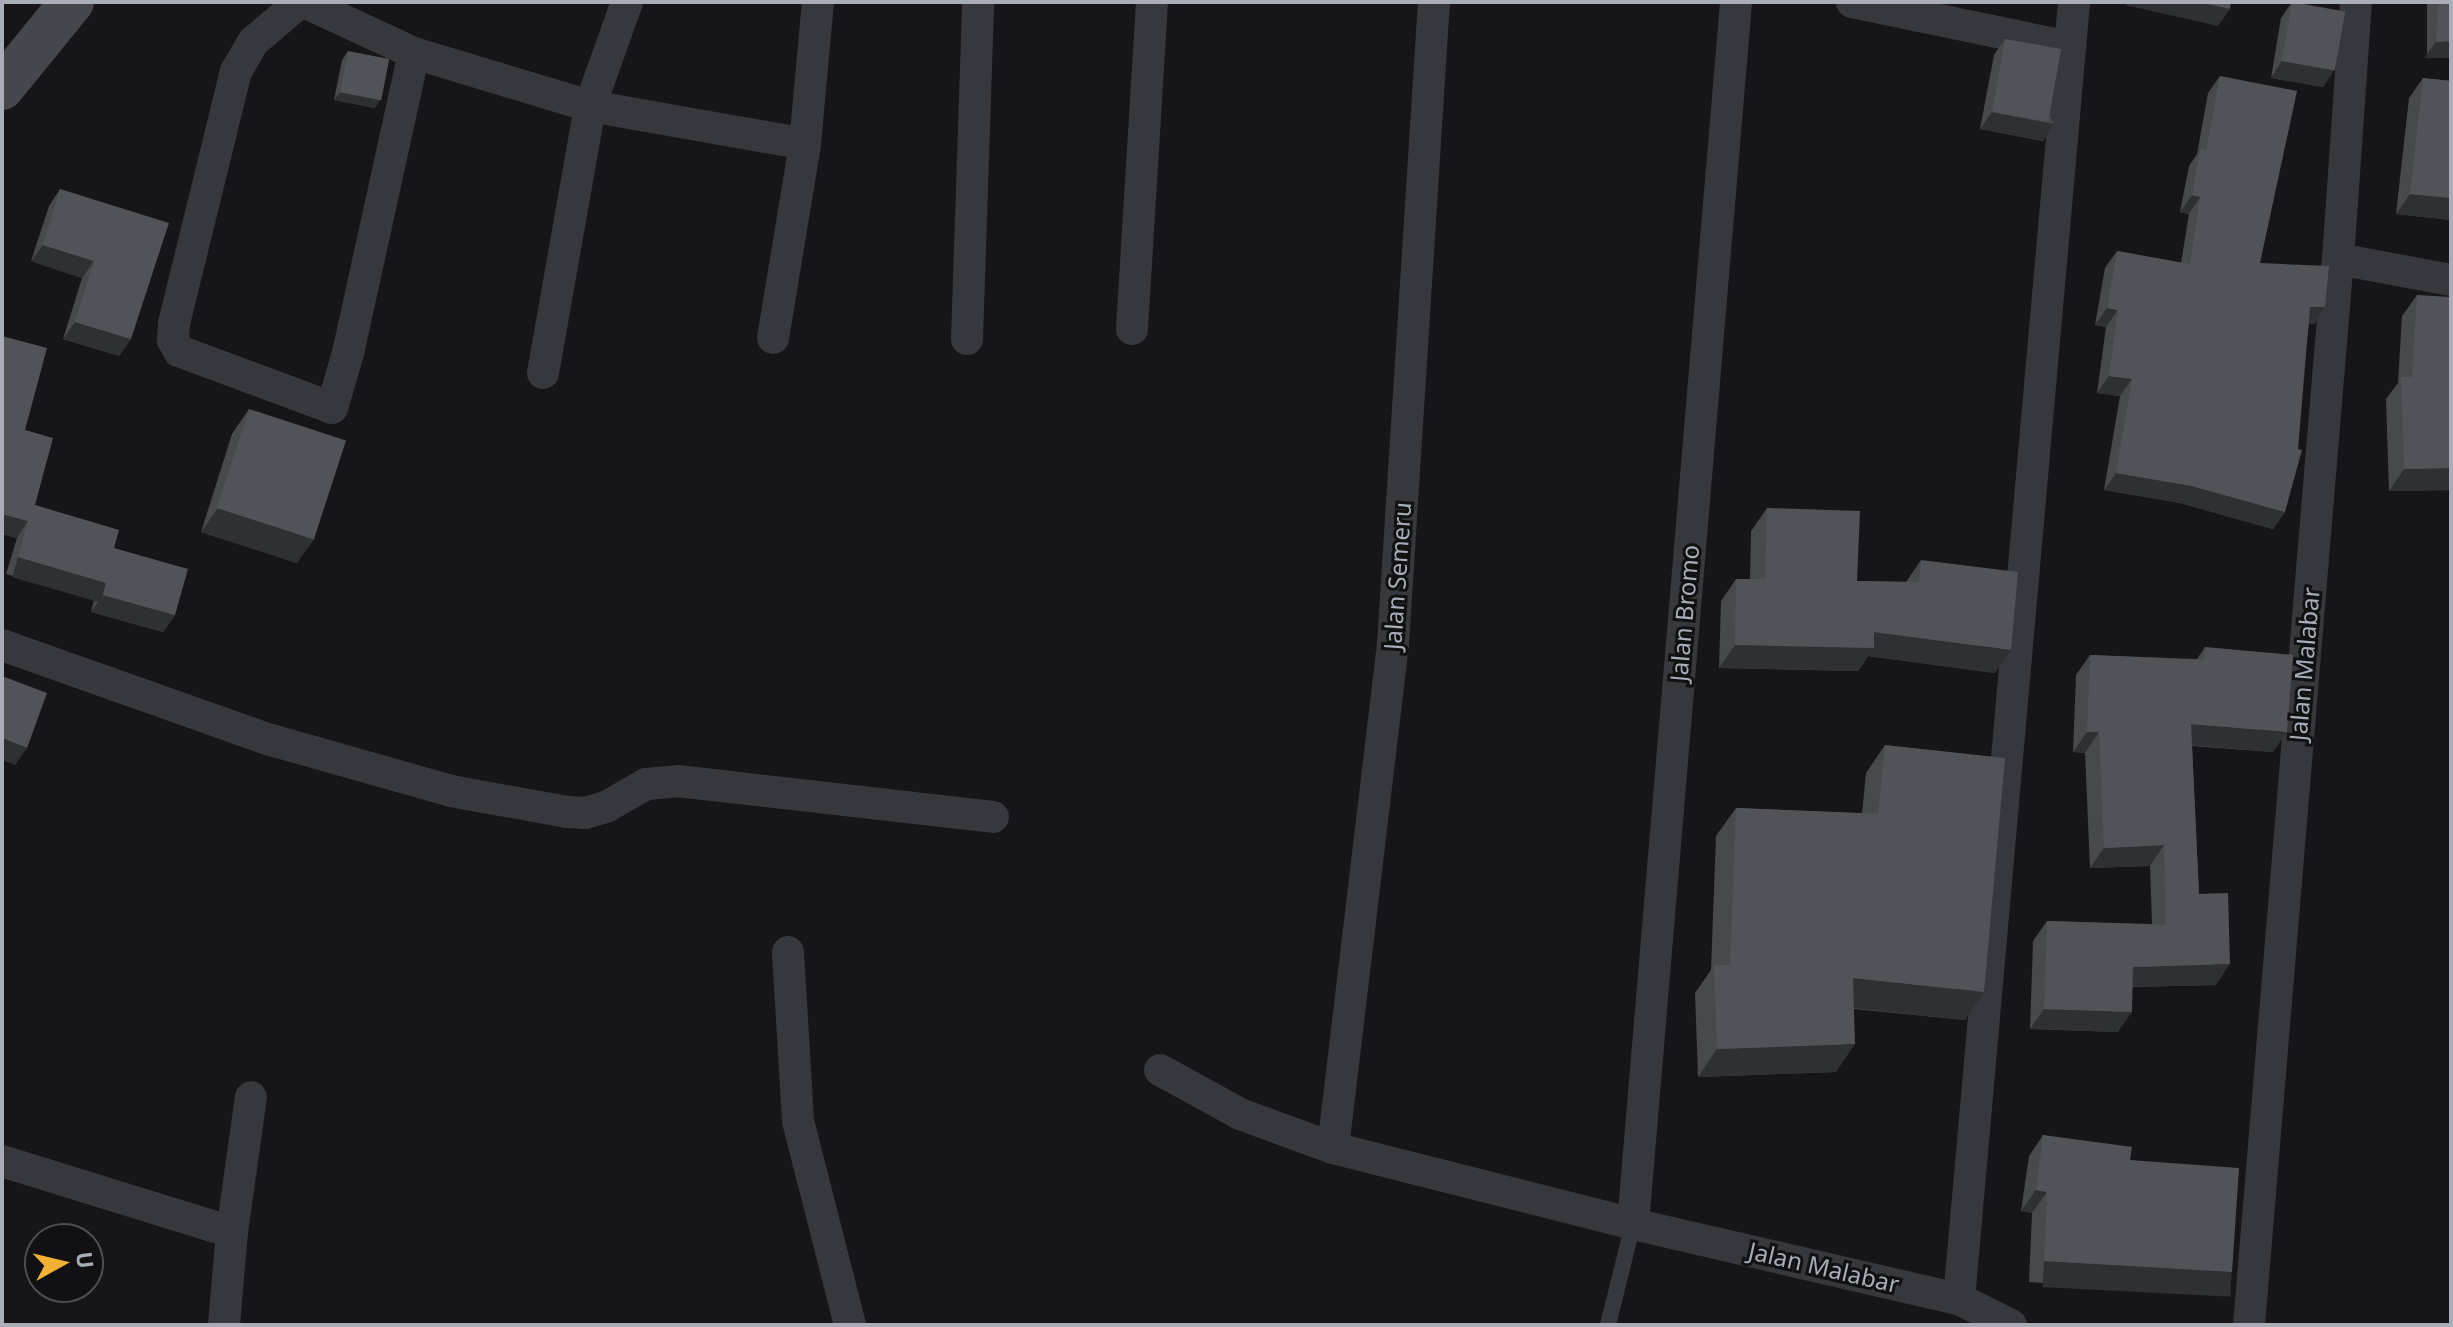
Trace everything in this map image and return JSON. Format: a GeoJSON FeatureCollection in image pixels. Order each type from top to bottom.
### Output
{"type":"FeatureCollection","features":[{"type":"Feature","properties":{"kind":"main road"},"geometry":{"type":"LineString","coordinates":[[2,88],[72,2]]}},
{"type":"Feature","properties":{"kind":"street"},"geometry":{"type":"LineString","coordinates":[[414,53],[348,353],[332,408],[179,351],[173,340],[174,324],[236,71],[253,42],[302,2],[414,53],[590,106],[805,144]]}},
{"type":"Feature","properties":{"kind":"street"},"geometry":{"type":"LineString","coordinates":[[543,373],[590,106],[627,2]]}},
{"type":"Feature","properties":{"kind":"street"},"geometry":{"type":"LineString","coordinates":[[773,338],[805,144],[818,2]]}},
{"type":"Feature","properties":{"kind":"street"},"geometry":{"type":"LineString","coordinates":[[967,339],[978,2]]}},
{"type":"Feature","properties":{"kind":"street"},"geometry":{"type":"LineString","coordinates":[[1132,329],[1152,2]]}},
{"type":"Feature","properties":{"kind":"street","name":"Jalan Semeru"},"geometry":{"type":"LineString","coordinates":[[1333,1148],[1393,644],[1434,2]]}},
{"type":"Feature","properties":{"kind":"street","name":"Jalan Bromo"},"geometry":{"type":"LineString","coordinates":[[1633,1224],[1736,2]]}},
{"type":"Feature","properties":{"kind":"street"},"geometry":{"type":"LineString","coordinates":[[1852,2],[2070,47]]}},
{"type":"Feature","properties":{"kind":"street"},"geometry":{"type":"LineString","coordinates":[[1959,1299],[2074,2]]}},
{"type":"Feature","properties":{"kind":"street","name":"Jalan Malabar"},"geometry":{"type":"LineString","coordinates":[[2249,1325],[2338,259],[2356,2]]}},
{"type":"Feature","properties":{"kind":"street"},"geometry":{"type":"LineString","coordinates":[[2338,259],[2451,280]]}},
{"type":"Feature","properties":{"kind":"street"},"geometry":{"type":"LineString","coordinates":[[2,645],[271,740],[451,791],[567,812],[585,813],[606,807],[646,784],[678,781],[993,817]]}},
{"type":"Feature","properties":{"kind":"street"},"geometry":{"type":"LineString","coordinates":[[788,952],[798,1121],[850,1325]]}},
{"type":"Feature","properties":{"kind":"street","name":"Jalan Malabar"},"geometry":{"type":"LineString","coordinates":[[1160,1070],[1240,1114],[1333,1148],[1633,1224],[1959,1299],[2011,1325]]}},
{"type":"Feature","properties":{"kind":"street"},"geometry":{"type":"LineString","coordinates":[[224,1325],[232,1232],[251,1097]]}},
{"type":"Feature","properties":{"kind":"street"},"geometry":{"type":"LineString","coordinates":[[2,1161],[232,1232]]}},
{"type":"Feature","properties":{"kind":"lane"},"geometry":{"type":"LineString","coordinates":[[1608,1325],[1633,1224]]}},
{"type":"Feature","properties":{"kind":"building"},"geometry":{"type":"Polygon","coordinates":[[[2198,2],[2231,2],[2230,9],[2198,2]]]}},
{"type":"Feature","properties":{"kind":"building"},"geometry":{"type":"Polygon","coordinates":[[[2292,2],[2345,11],[2335,70],[2282,61],[2292,2]]]}},
{"type":"Feature","properties":{"kind":"building"},"geometry":{"type":"Polygon","coordinates":[[[2438,2],[2451,2],[2451,41],[2436,42],[2438,2]]]}},
{"type":"Feature","properties":{"kind":"building"},"geometry":{"type":"Polygon","coordinates":[[[2005,39],[2061,49],[2048,122],[1992,112],[2005,39]]]}},
{"type":"Feature","properties":{"kind":"building"},"geometry":{"type":"Polygon","coordinates":[[[348,51],[389,59],[381,100],[340,92],[348,51]]]}},
{"type":"Feature","properties":{"kind":"building"},"geometry":{"type":"Polygon","coordinates":[[[2220,76],[2297,91],[2260,263],[2329,266],[2325,307],[2310,307],[2298,449],[2302,450],[2285,512],[2192,486],[2116,473],[2132,379],[2109,376],[2118,310],[2107,308],[2117,251],[2190,264],[2200,197],[2192,195],[2200,149],[2206,150],[2220,76]]]}},
{"type":"Feature","properties":{"kind":"building"},"geometry":{"type":"Polygon","coordinates":[[[2423,78],[2451,81],[2451,198],[2410,194],[2423,78]]]}},
{"type":"Feature","properties":{"kind":"building"},"geometry":{"type":"Polygon","coordinates":[[[60,189],[169,223],[131,339],[75,322],[94,261],[43,245],[60,189]]]}},
{"type":"Feature","properties":{"kind":"building"},"geometry":{"type":"Polygon","coordinates":[[[2417,295],[2451,297],[2451,468],[2404,469],[2401,377],[2412,377],[2417,295]]]}},
{"type":"Feature","properties":{"kind":"building"},"geometry":{"type":"Polygon","coordinates":[[[2,336],[47,348],[25,430],[53,438],[35,505],[119,530],[114,548],[188,569],[175,615],[103,595],[106,583],[18,557],[28,521],[2,514],[2,336]]]}},
{"type":"Feature","properties":{"kind":"building"},"geometry":{"type":"Polygon","coordinates":[[[249,409],[346,441],[314,539],[217,508],[249,409]]]}},
{"type":"Feature","properties":{"kind":"building"},"geometry":{"type":"Polygon","coordinates":[[[1767,508],[1860,511],[1857,581],[1919,582],[1921,560],[2018,572],[2011,650],[1874,632],[1874,648],[1735,645],[1736,579],[1765,579],[1767,508]]]}},
{"type":"Feature","properties":{"kind":"building"},"geometry":{"type":"Polygon","coordinates":[[[2205,647],[2293,655],[2287,732],[2191,724],[2199,894],[2228,893],[2230,964],[2133,967],[2132,1012],[2044,1009],[2047,921],[2166,925],[2164,845],[2104,848],[2099,732],[2087,732],[2090,655],[2204,660],[2205,647]]]}},
{"type":"Feature","properties":{"kind":"building"},"geometry":{"type":"Polygon","coordinates":[[[2,676],[47,693],[27,748],[2,738],[2,676]]]}},
{"type":"Feature","properties":{"kind":"building"},"geometry":{"type":"Polygon","coordinates":[[[1885,745],[2005,758],[1984,992],[1853,978],[1855,1044],[1717,1049],[1714,965],[1730,965],[1736,808],[1878,814],[1885,745]]]}},
{"type":"Feature","properties":{"kind":"building"},"geometry":{"type":"Polygon","coordinates":[[[2043,1135],[2132,1147],[2130,1160],[2239,1168],[2232,1272],[2044,1261],[2047,1192],[2036,1190],[2043,1135]]]}}]}
